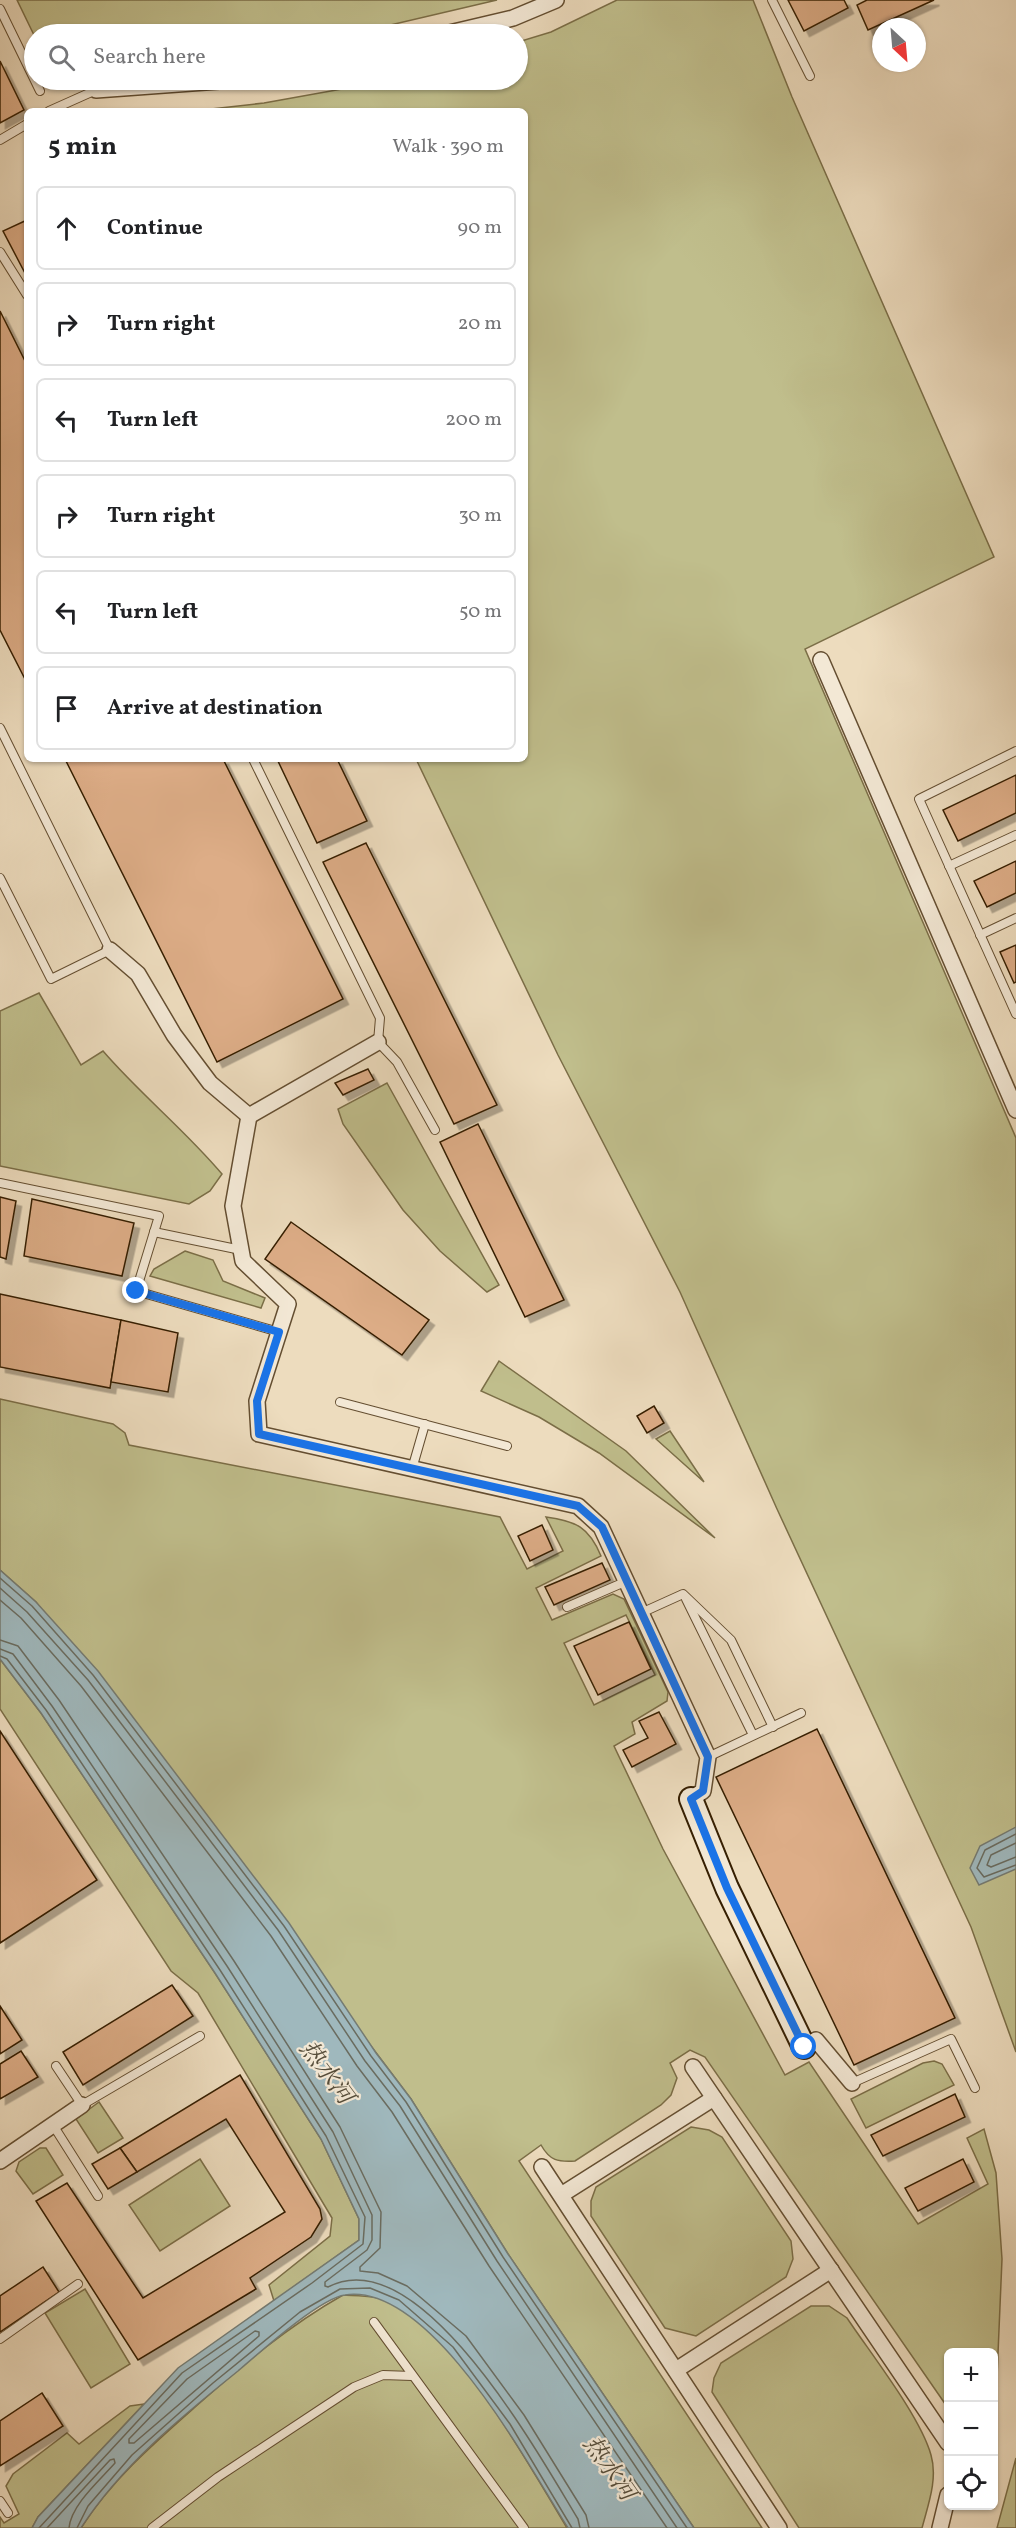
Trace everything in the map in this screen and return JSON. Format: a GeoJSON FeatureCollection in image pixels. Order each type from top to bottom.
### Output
{"type":"FeatureCollection","features":[{"type":"Feature","properties":{"kind":"street"},"geometry":{"type":"LineString","coordinates":[[488,24],[513,18],[556,0]]}},
{"type":"Feature","properties":{"kind":"street"},"geometry":{"type":"LineString","coordinates":[[821,660],[1016,1110]]}},
{"type":"Feature","properties":{"kind":"street"},"geometry":{"type":"LineString","coordinates":[[110,950],[138,974],[174,1035],[210,1083],[249,1116]]}},
{"type":"Feature","properties":{"kind":"street"},"geometry":{"type":"LineString","coordinates":[[249,1116],[378,1042]]}},
{"type":"Feature","properties":{"kind":"street"},"geometry":{"type":"LineString","coordinates":[[249,1116],[233,1206],[243,1261],[288,1304],[257,1401],[259,1434],[578,1506],[602,1527],[708,1757],[703,1791],[691,1799],[727,1888],[804,2047],[816,2040],[852,2083]]}},
{"type":"Feature","properties":{"kind":"street"},"geometry":{"type":"LineString","coordinates":[[693,2067],[944,2437]]}},
{"type":"Feature","properties":{"kind":"street"},"geometry":{"type":"LineString","coordinates":[[561,2195],[714,2098]]}},
{"type":"Feature","properties":{"kind":"street"},"geometry":{"type":"LineString","coordinates":[[0,2161],[82,2105]]}},
{"type":"Feature","properties":{"kind":"street"},"geometry":{"type":"LineString","coordinates":[[542,2167],[779,2528]]}},
{"type":"Feature","properties":{"kind":"street"},"geometry":{"type":"LineString","coordinates":[[676,2370],[831,2270]]}},
{"type":"Feature","properties":{"kind":"street"},"geometry":{"type":"LineString","coordinates":[[940,2528],[944,2510]]}},
{"type":"Feature","properties":{"kind":"lane"},"geometry":{"type":"LineString","coordinates":[[772,0],[810,76]]}},
{"type":"Feature","properties":{"kind":"lane"},"geometry":{"type":"LineString","coordinates":[[0,9],[24,58]]}},
{"type":"Feature","properties":{"kind":"lane"},"geometry":{"type":"LineString","coordinates":[[56,108],[96,90]]}},
{"type":"Feature","properties":{"kind":"lane"},"geometry":{"type":"LineString","coordinates":[[0,140],[24,126]]}},
{"type":"Feature","properties":{"kind":"lane"},"geometry":{"type":"LineString","coordinates":[[0,254],[24,290]]}},
{"type":"Feature","properties":{"kind":"lane"},"geometry":{"type":"LineString","coordinates":[[0,728],[110,950],[51,979],[0,878]]}},
{"type":"Feature","properties":{"kind":"lane"},"geometry":{"type":"LineString","coordinates":[[1016,751],[919,799],[1014,1005],[1016,1014]]}},
{"type":"Feature","properties":{"kind":"lane"},"geometry":{"type":"LineString","coordinates":[[254,762],[380,1018],[378,1042],[397,1062],[435,1130]]}},
{"type":"Feature","properties":{"kind":"lane"},"geometry":{"type":"LineString","coordinates":[[949,866],[1016,835]]}},
{"type":"Feature","properties":{"kind":"lane"},"geometry":{"type":"LineString","coordinates":[[980,935],[1016,918]]}},
{"type":"Feature","properties":{"kind":"lane"},"geometry":{"type":"LineString","coordinates":[[0,1183],[159,1216],[136,1291],[279,1332]]}},
{"type":"Feature","properties":{"kind":"lane"},"geometry":{"type":"LineString","coordinates":[[154,1232],[241,1250]]}},
{"type":"Feature","properties":{"kind":"lane"},"geometry":{"type":"LineString","coordinates":[[340,1401],[507,1446]]}},
{"type":"Feature","properties":{"kind":"lane"},"geometry":{"type":"LineString","coordinates":[[412,1469],[425,1424]]}},
{"type":"Feature","properties":{"kind":"lane"},"geometry":{"type":"LineString","coordinates":[[567,1607],[627,1581]]}},
{"type":"Feature","properties":{"kind":"lane"},"geometry":{"type":"LineString","coordinates":[[642,1613],[683,1594]]}},
{"type":"Feature","properties":{"kind":"lane"},"geometry":{"type":"LineString","coordinates":[[683,1594],[731,1640],[773,1727]]}},
{"type":"Feature","properties":{"kind":"lane"},"geometry":{"type":"LineString","coordinates":[[683,1594],[753,1735]]}},
{"type":"Feature","properties":{"kind":"lane"},"geometry":{"type":"LineString","coordinates":[[708,1757],[801,1713]]}},
{"type":"Feature","properties":{"kind":"lane"},"geometry":{"type":"LineString","coordinates":[[56,2066],[82,2105],[200,2036]]}},
{"type":"Feature","properties":{"kind":"lane"},"geometry":{"type":"LineString","coordinates":[[852,2083],[951,2039],[975,2088]]}},
{"type":"Feature","properties":{"kind":"lane"},"geometry":{"type":"LineString","coordinates":[[53,2125],[98,2196]]}},
{"type":"Feature","properties":{"kind":"lane"},"geometry":{"type":"LineString","coordinates":[[0,2339],[78,2284]]}},
{"type":"Feature","properties":{"kind":"lane"},"geometry":{"type":"LineString","coordinates":[[374,2322],[524,2528]]}},
{"type":"Feature","properties":{"kind":"lane"},"geometry":{"type":"LineString","coordinates":[[152,2528],[218,2477],[354,2387],[383,2375],[412,2376]]}},
{"type":"Feature","properties":{"kind":"lane"},"geometry":{"type":"LineString","coordinates":[[0,2501],[8,2513]]}},
{"type":"Feature","properties":{"kind":"shaded area"},"geometry":{"type":"Polygon","coordinates":[[[17,0],[497,0],[395,24],[29,24],[17,0]]]}},
{"type":"Feature","properties":{"kind":"shaded area"},"geometry":{"type":"Polygon","coordinates":[[[617,0],[753,0],[792,97],[994,557],[805,649],[1016,1138],[1016,2052],[971,1927],[777,1509],[680,1292],[558,1055],[417,762],[528,762],[528,108],[220,108],[264,103],[336,90],[528,90],[528,39],[551,32],[617,0]]]}},
{"type":"Feature","properties":{"kind":"shaded area"},"geometry":{"type":"Polygon","coordinates":[[[39,993],[81,1065],[103,1051],[222,1174],[210,1191],[189,1204],[0,1166],[0,1011],[39,993]]]}},
{"type":"Feature","properties":{"kind":"shaded area"},"geometry":{"type":"Polygon","coordinates":[[[387,1083],[499,1285],[487,1292],[440,1251],[403,1210],[343,1124],[338,1109],[387,1083]]]}},
{"type":"Feature","properties":{"kind":"shaded area"},"geometry":{"type":"Polygon","coordinates":[[[185,1251],[213,1260],[223,1281],[265,1298],[261,1308],[150,1276],[154,1269],[185,1251]]]}},
{"type":"Feature","properties":{"kind":"shaded area"},"geometry":{"type":"Polygon","coordinates":[[[499,1361],[626,1451],[715,1538],[599,1453],[539,1417],[481,1391],[499,1361]]]}},
{"type":"Feature","properties":{"kind":"shaded area"},"geometry":{"type":"Polygon","coordinates":[[[0,1399],[113,1424],[125,1433],[129,1445],[500,1517],[527,1569],[563,1551],[546,1517],[573,1523],[580,1527],[592,1538],[601,1556],[536,1588],[552,1620],[613,1594],[624,1599],[668,1692],[667,1701],[632,1722],[635,1734],[614,1746],[663,1849],[785,2075],[809,2062],[918,2224],[988,2184],[967,2138],[984,2129],[996,2173],[1002,2259],[998,2353],[998,2348],[944,2348],[944,2402],[705,2057],[690,2050],[670,2063],[677,2078],[671,2095],[661,2105],[575,2161],[555,2159],[541,2145],[519,2161],[762,2528],[694,2528],[508,2254],[411,2099],[36,1602],[0,1570],[0,1399]],[[626,1615],[564,1643],[594,1705],[655,1675],[626,1615]]]}},
{"type":"Feature","properties":{"kind":"shaded area"},"geometry":{"type":"Polygon","coordinates":[[[670,1431],[704,1482],[656,1439],[670,1431]]]}},
{"type":"Feature","properties":{"kind":"shaded area"},"geometry":{"type":"Polygon","coordinates":[[[0,1659],[41,1713],[215,1973],[321,2139],[359,2219],[359,2240],[274,2301],[269,2285],[330,2236],[332,2218],[198,1993],[171,1971],[0,1709],[0,1659]]]}},
{"type":"Feature","properties":{"kind":"shaded area"},"geometry":{"type":"Polygon","coordinates":[[[934,2061],[942,2064],[954,2085],[866,2128],[851,2099],[923,2063],[934,2061]]]}},
{"type":"Feature","properties":{"kind":"shaded area"},"geometry":{"type":"Polygon","coordinates":[[[99,2102],[123,2138],[98,2153],[76,2119],[99,2102]]]}},
{"type":"Feature","properties":{"kind":"shaded area"},"geometry":{"type":"Polygon","coordinates":[[[691,2127],[709,2130],[722,2137],[791,2241],[793,2259],[786,2277],[696,2336],[665,2328],[591,2216],[591,2201],[596,2187],[691,2127]]]}},
{"type":"Feature","properties":{"kind":"shaded area"},"geometry":{"type":"Polygon","coordinates":[[[40,2148],[46,2148],[63,2175],[33,2194],[16,2171],[19,2162],[40,2148]]]}},
{"type":"Feature","properties":{"kind":"shaded area"},"geometry":{"type":"Polygon","coordinates":[[[200,2159],[230,2206],[160,2251],[129,2205],[200,2159]]]}},
{"type":"Feature","properties":{"kind":"shaded area"},"geometry":{"type":"Polygon","coordinates":[[[85,2289],[130,2364],[91,2388],[45,2313],[85,2289]]]}},
{"type":"Feature","properties":{"kind":"shaded area"},"geometry":{"type":"Polygon","coordinates":[[[343,2295],[384,2299],[396,2305],[422,2325],[447,2349],[513,2438],[567,2528],[81,2528],[119,2479],[178,2422],[265,2348],[303,2320],[343,2295]]]}},
{"type":"Feature","properties":{"kind":"shaded area"},"geometry":{"type":"Polygon","coordinates":[[[811,2306],[829,2306],[847,2318],[917,2422],[933,2464],[931,2492],[922,2528],[799,2528],[712,2392],[714,2378],[721,2363],[811,2306]]]}},
{"type":"Feature","properties":{"kind":"shaded area"},"geometry":{"type":"Polygon","coordinates":[[[144,2404],[38,2517],[32,2528],[0,2528],[0,2517],[4,2523],[19,2514],[6,2486],[13,2474],[67,2433],[79,2444],[130,2406],[144,2404]]]}},
{"type":"Feature","properties":{"kind":"shaded area"},"geometry":{"type":"Polygon","coordinates":[[[1016,2458],[1016,2528],[997,2528],[1016,2458]]]}},
{"type":"Feature","properties":{"kind":"water","name":"热水河"},"geometry":{"type":"Polygon","coordinates":[[[0,1570],[36,1602],[98,1671],[289,1923],[376,2053],[411,2099],[508,2254],[694,2528],[568,2528],[503,2423],[443,2346],[410,2317],[378,2299],[345,2295],[334,2298],[290,2327],[174,2425],[114,2484],[81,2528],[32,2528],[38,2517],[178,2368],[359,2240],[359,2219],[321,2139],[215,1973],[41,1713],[0,1659],[0,1570]]]}},
{"type":"Feature","properties":{"kind":"water"},"geometry":{"type":"Polygon","coordinates":[[[1016,1827],[1016,1869],[979,1885],[970,1868],[980,1846],[1016,1827]]]}},
{"type":"Feature","properties":{"kind":"building"},"geometry":{"type":"Polygon","coordinates":[[[788,0],[844,0],[848,8],[804,31],[788,0]]]}},
{"type":"Feature","properties":{"kind":"building"},"geometry":{"type":"Polygon","coordinates":[[[867,0],[934,0],[894,18],[872,18],[872,28],[868,30],[857,5],[867,0]]]}},
{"type":"Feature","properties":{"kind":"building"},"geometry":{"type":"Polygon","coordinates":[[[0,61],[24,110],[0,123],[0,61]]]}},
{"type":"Feature","properties":{"kind":"building"},"geometry":{"type":"Polygon","coordinates":[[[24,221],[24,271],[3,231],[24,221]]]}},
{"type":"Feature","properties":{"kind":"building"},"geometry":{"type":"Polygon","coordinates":[[[0,311],[24,359],[24,677],[0,630],[0,311]]]}},
{"type":"Feature","properties":{"kind":"building"},"geometry":{"type":"Polygon","coordinates":[[[67,762],[224,762],[343,999],[217,1062],[67,762]]]}},
{"type":"Feature","properties":{"kind":"building"},"geometry":{"type":"Polygon","coordinates":[[[278,762],[338,762],[367,821],[317,843],[278,762]]]}},
{"type":"Feature","properties":{"kind":"building"},"geometry":{"type":"Polygon","coordinates":[[[1016,775],[1016,813],[958,841],[943,810],[1016,775]]]}},
{"type":"Feature","properties":{"kind":"building"},"geometry":{"type":"Polygon","coordinates":[[[366,843],[497,1105],[454,1124],[323,862],[366,843]]]}},
{"type":"Feature","properties":{"kind":"building"},"geometry":{"type":"Polygon","coordinates":[[[1016,861],[1016,893],[987,907],[974,881],[1016,861]]]}},
{"type":"Feature","properties":{"kind":"building"},"geometry":{"type":"Polygon","coordinates":[[[1016,945],[1016,982],[1014,983],[1000,952],[1016,945]]]}},
{"type":"Feature","properties":{"kind":"building"},"geometry":{"type":"Polygon","coordinates":[[[368,1069],[374,1080],[343,1095],[335,1083],[368,1069]]]}},
{"type":"Feature","properties":{"kind":"building"},"geometry":{"type":"Polygon","coordinates":[[[478,1124],[564,1300],[525,1317],[440,1142],[478,1124]]]}},
{"type":"Feature","properties":{"kind":"building"},"geometry":{"type":"Polygon","coordinates":[[[0,1197],[16,1201],[6,1259],[0,1257],[0,1197]]]}},
{"type":"Feature","properties":{"kind":"building"},"geometry":{"type":"Polygon","coordinates":[[[32,1199],[134,1223],[122,1276],[24,1256],[32,1199]]]}},
{"type":"Feature","properties":{"kind":"building"},"geometry":{"type":"Polygon","coordinates":[[[291,1222],[429,1320],[402,1355],[265,1259],[291,1222]]]}},
{"type":"Feature","properties":{"kind":"building"},"geometry":{"type":"Polygon","coordinates":[[[0,1294],[121,1320],[110,1388],[0,1367],[0,1294]]]}},
{"type":"Feature","properties":{"kind":"building"},"geometry":{"type":"Polygon","coordinates":[[[121,1320],[178,1333],[168,1392],[111,1382],[121,1320]]]}},
{"type":"Feature","properties":{"kind":"building"},"geometry":{"type":"Polygon","coordinates":[[[654,1406],[664,1423],[647,1433],[637,1416],[654,1406]]]}},
{"type":"Feature","properties":{"kind":"building"},"geometry":{"type":"Polygon","coordinates":[[[542,1525],[553,1550],[530,1561],[518,1536],[542,1525]]]}},
{"type":"Feature","properties":{"kind":"building"},"geometry":{"type":"Polygon","coordinates":[[[602,1563],[610,1580],[554,1605],[545,1587],[602,1563]]]}},
{"type":"Feature","properties":{"kind":"building"},"geometry":{"type":"Polygon","coordinates":[[[629,1622],[651,1669],[598,1695],[574,1646],[629,1622]]]}},
{"type":"Feature","properties":{"kind":"building"},"geometry":{"type":"Polygon","coordinates":[[[659,1712],[676,1744],[632,1767],[623,1750],[648,1738],[639,1721],[659,1712]]]}},
{"type":"Feature","properties":{"kind":"building"},"geometry":{"type":"Polygon","coordinates":[[[817,1729],[955,2018],[854,2065],[716,1777],[817,1729]]]}},
{"type":"Feature","properties":{"kind":"building"},"geometry":{"type":"Polygon","coordinates":[[[0,1731],[97,1880],[0,1943],[0,1731]]]}},
{"type":"Feature","properties":{"kind":"building"},"geometry":{"type":"Polygon","coordinates":[[[172,1985],[193,2016],[83,2085],[63,2052],[172,1985]]]}},
{"type":"Feature","properties":{"kind":"building"},"geometry":{"type":"Polygon","coordinates":[[[0,2006],[22,2040],[0,2054],[0,2006]]]}},
{"type":"Feature","properties":{"kind":"building"},"geometry":{"type":"Polygon","coordinates":[[[21,2051],[38,2077],[0,2099],[0,2064],[21,2051]]]}},
{"type":"Feature","properties":{"kind":"building"},"geometry":{"type":"Polygon","coordinates":[[[240,2075],[320,2209],[322,2219],[311,2237],[250,2278],[256,2289],[138,2360],[36,2201],[67,2183],[143,2298],[285,2212],[226,2119],[137,2172],[120,2148],[240,2075]]]}},
{"type":"Feature","properties":{"kind":"building"},"geometry":{"type":"Polygon","coordinates":[[[955,2094],[965,2117],[883,2156],[871,2135],[955,2094]]]}},
{"type":"Feature","properties":{"kind":"building"},"geometry":{"type":"Polygon","coordinates":[[[120,2148],[137,2172],[108,2189],[92,2164],[120,2148]]]}},
{"type":"Feature","properties":{"kind":"building"},"geometry":{"type":"Polygon","coordinates":[[[963,2159],[974,2182],[918,2211],[905,2188],[963,2159]]]}},
{"type":"Feature","properties":{"kind":"building"},"geometry":{"type":"Polygon","coordinates":[[[43,2267],[59,2292],[0,2332],[0,2296],[43,2267]]]}},
{"type":"Feature","properties":{"kind":"building"},"geometry":{"type":"Polygon","coordinates":[[[42,2393],[63,2426],[0,2466],[0,2421],[42,2393]]]}},
{"type":"Feature","properties":{"kind":"route"},"geometry":{"type":"LineString","coordinates":[[136,1291],[279,1332],[257,1401],[259,1434],[578,1506],[602,1527],[708,1757],[703,1791],[691,1799],[727,1888],[804,2047]]}}]}
